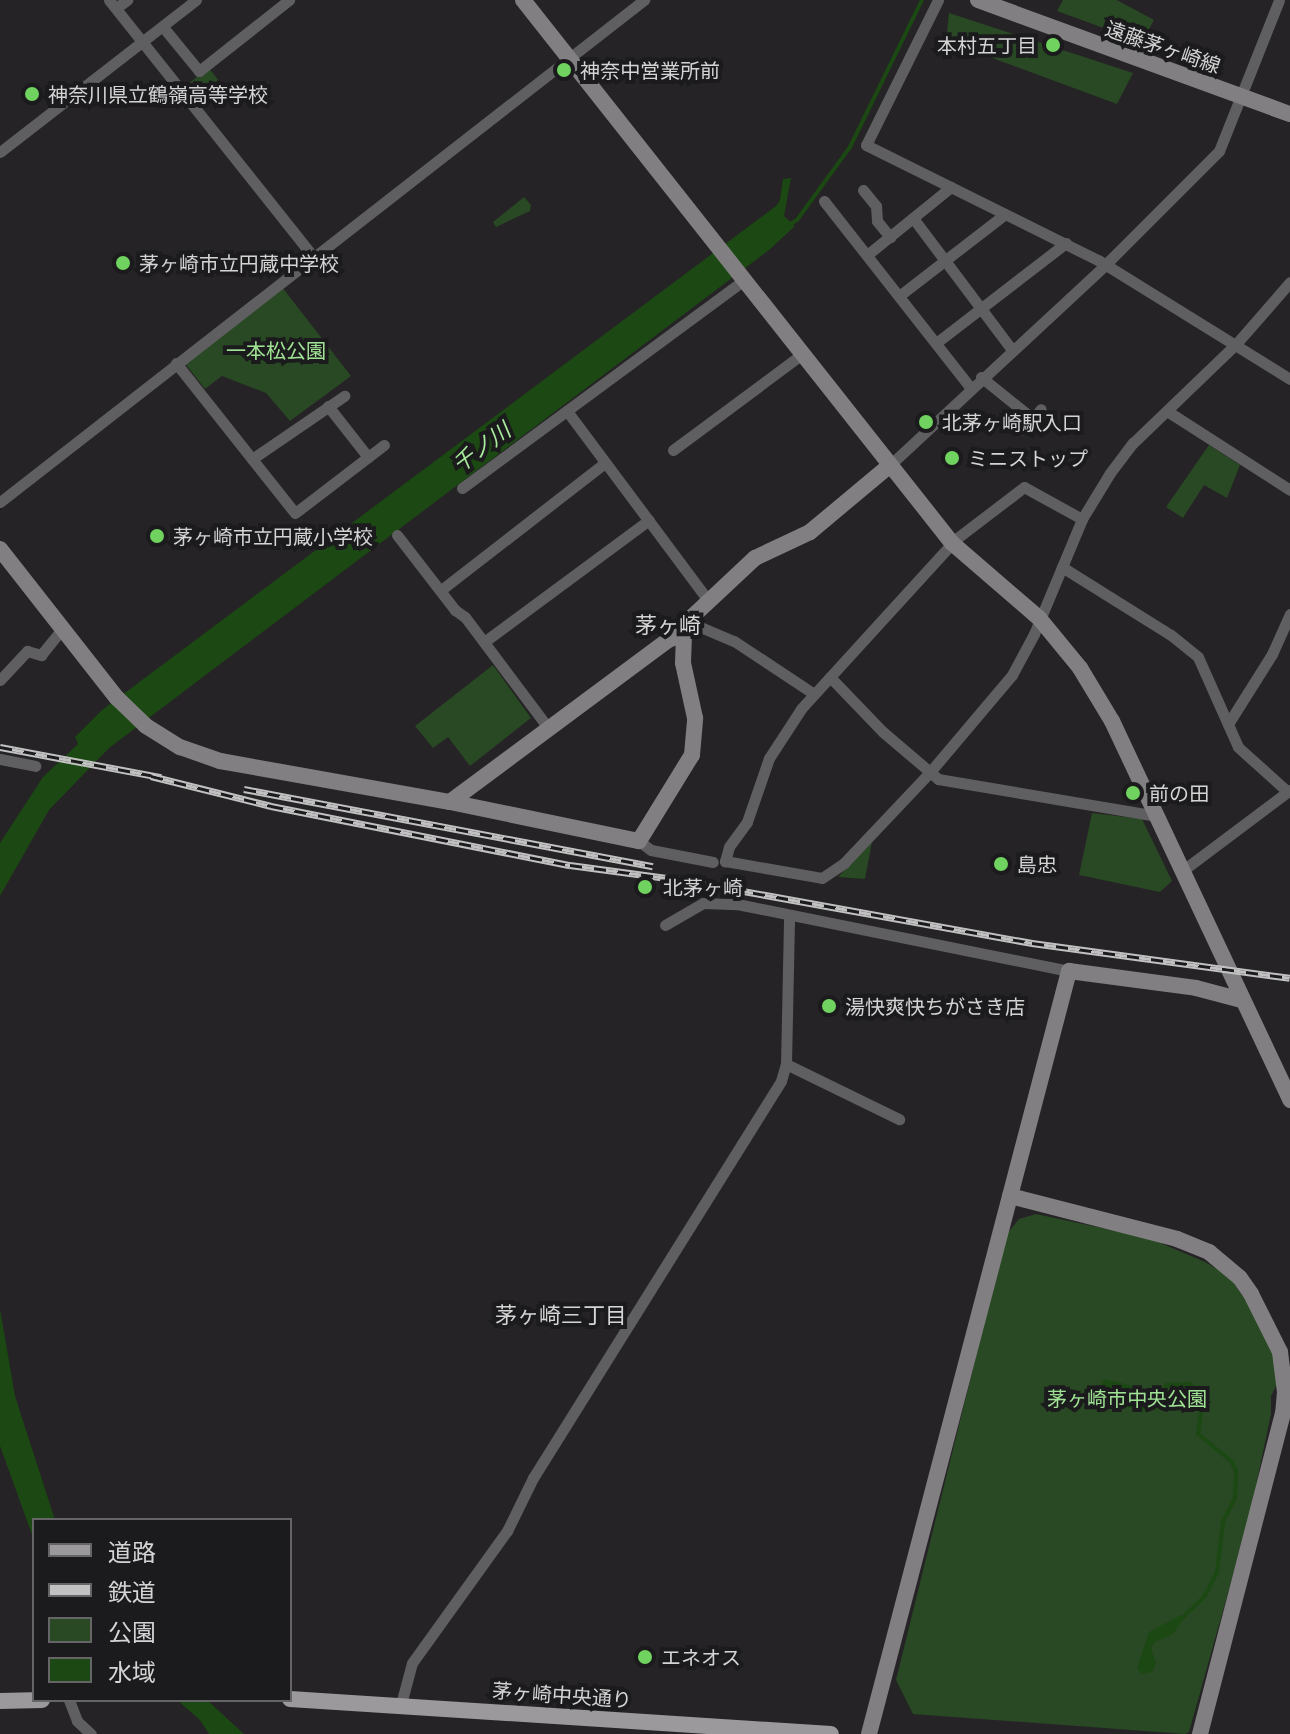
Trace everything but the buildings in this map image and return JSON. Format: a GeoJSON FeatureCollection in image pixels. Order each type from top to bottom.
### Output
{"type":"FeatureCollection","features":[{"type":"Feature","properties":{"kind":"main road","name":"茅ヶ崎中央通り"},"geometry":{"type":"LineString","coordinates":[[292,1699],[831,1734]]}},
{"type":"Feature","properties":{"kind":"main road"},"geometry":{"type":"LineString","coordinates":[[0,1701],[32,1700]]}},
{"type":"Feature","properties":{"kind":"street"},"geometry":{"type":"LineString","coordinates":[[127,0],[113,4],[314,258]]}},
{"type":"Feature","properties":{"kind":"street"},"geometry":{"type":"LineString","coordinates":[[0,152],[196,0]]}},
{"type":"Feature","properties":{"kind":"street"},"geometry":{"type":"LineString","coordinates":[[163,27],[199,71],[289,0]]}},
{"type":"Feature","properties":{"kind":"street"},"geometry":{"type":"LineString","coordinates":[[523,0],[952,543],[1039,618],[1095,691],[1290,1100]]}},
{"type":"Feature","properties":{"kind":"street"},"geometry":{"type":"LineString","coordinates":[[0,502],[644,0]]}},
{"type":"Feature","properties":{"kind":"street"},"geometry":{"type":"LineString","coordinates":[[938,0],[866,145],[1106,264],[1290,379]]}},
{"type":"Feature","properties":{"kind":"street","name":"遠藤茅ヶ崎線"},"geometry":{"type":"LineString","coordinates":[[978,0],[1290,114]]}},
{"type":"Feature","properties":{"kind":"street"},"geometry":{"type":"LineString","coordinates":[[639,841],[692,755],[695,718],[683,663],[686,630],[708,600],[755,558],[810,532],[890,465],[970,387],[1106,264],[1219,151],[1279,0]]}},
{"type":"Feature","properties":{"kind":"street"},"geometry":{"type":"LineString","coordinates":[[867,255],[951,187]]}},
{"type":"Feature","properties":{"kind":"street"},"geometry":{"type":"LineString","coordinates":[[863,190],[876,206],[877,221],[890,237]]}},
{"type":"Feature","properties":{"kind":"street"},"geometry":{"type":"LineString","coordinates":[[824,201],[970,387]]}},
{"type":"Feature","properties":{"kind":"street"},"geometry":{"type":"LineString","coordinates":[[899,296],[1005,214]]}},
{"type":"Feature","properties":{"kind":"street"},"geometry":{"type":"LineString","coordinates":[[913,218],[1013,351]]}},
{"type":"Feature","properties":{"kind":"street"},"geometry":{"type":"LineString","coordinates":[[936,343],[1066,243]]}},
{"type":"Feature","properties":{"kind":"street"},"geometry":{"type":"LineString","coordinates":[[462,488],[742,280]]}},
{"type":"Feature","properties":{"kind":"street"},"geometry":{"type":"LineString","coordinates":[[1082,519],[1024,487],[1010,494],[952,543],[814,694],[769,758],[747,822],[729,847],[725,861],[822,878],[844,863],[930,772],[1012,675],[1082,519],[1133,443],[1236,344],[1290,282]]}},
{"type":"Feature","properties":{"kind":"street"},"geometry":{"type":"LineString","coordinates":[[673,450],[801,355]]}},
{"type":"Feature","properties":{"kind":"street"},"geometry":{"type":"LineString","coordinates":[[176,363],[295,513],[384,445]]}},
{"type":"Feature","properties":{"kind":"street"},"geometry":{"type":"LineString","coordinates":[[981,377],[1033,419]]}},
{"type":"Feature","properties":{"kind":"street"},"geometry":{"type":"LineString","coordinates":[[252,459],[344,396]]}},
{"type":"Feature","properties":{"kind":"street"},"geometry":{"type":"LineString","coordinates":[[328,406],[368,457]]}},
{"type":"Feature","properties":{"kind":"street"},"geometry":{"type":"LineString","coordinates":[[1025,430],[1041,409]]}},
{"type":"Feature","properties":{"kind":"street"},"geometry":{"type":"LineString","coordinates":[[567,411],[708,600]]}},
{"type":"Feature","properties":{"kind":"street"},"geometry":{"type":"LineString","coordinates":[[1167,411],[1290,490]]}},
{"type":"Feature","properties":{"kind":"street"},"geometry":{"type":"LineString","coordinates":[[441,590],[605,463]]}},
{"type":"Feature","properties":{"kind":"street"},"geometry":{"type":"LineString","coordinates":[[484,642],[649,520]]}},
{"type":"Feature","properties":{"kind":"street"},"geometry":{"type":"LineString","coordinates":[[397,535],[484,642],[549,729]]}},
{"type":"Feature","properties":{"kind":"street"},"geometry":{"type":"LineString","coordinates":[[0,549],[117,698],[146,726],[180,747],[220,761],[450,802],[639,841],[651,850],[713,862]]}},
{"type":"Feature","properties":{"kind":"street"},"geometry":{"type":"LineString","coordinates":[[1062,567],[1171,635],[1198,657],[1238,747],[1289,791],[1182,871]]}},
{"type":"Feature","properties":{"kind":"street"},"geometry":{"type":"LineString","coordinates":[[1228,724],[1272,654],[1290,614]]}},
{"type":"Feature","properties":{"kind":"street"},"geometry":{"type":"LineString","coordinates":[[450,802],[668,640],[698,626],[734,641],[814,694]]}},
{"type":"Feature","properties":{"kind":"street"},"geometry":{"type":"LineString","coordinates":[[0,680],[27,651],[41,655],[62,629]]}},
{"type":"Feature","properties":{"kind":"street"},"geometry":{"type":"LineString","coordinates":[[830,677],[883,732],[938,779],[1157,816]]}},
{"type":"Feature","properties":{"kind":"street"},"geometry":{"type":"LineString","coordinates":[[0,759],[35,766]]}},
{"type":"Feature","properties":{"kind":"street"},"geometry":{"type":"LineString","coordinates":[[665,925],[703,903],[714,901],[1069,971],[1196,988],[1241,1000]]}},
{"type":"Feature","properties":{"kind":"street"},"geometry":{"type":"LineString","coordinates":[[401,1704],[412,1663],[507,1531],[533,1478],[781,1081],[786,1064],[789,916]]}},
{"type":"Feature","properties":{"kind":"street"},"geometry":{"type":"LineString","coordinates":[[869,1734],[1069,971]]}},
{"type":"Feature","properties":{"kind":"street"},"geometry":{"type":"LineString","coordinates":[[786,1064],[899,1119]]}},
{"type":"Feature","properties":{"kind":"street"},"geometry":{"type":"LineString","coordinates":[[1010,1196],[1177,1239],[1209,1252],[1240,1278],[1280,1352],[1285,1392],[1283,1413],[1200,1734]]}},
{"type":"Feature","properties":{"kind":"street"},"geometry":{"type":"LineString","coordinates":[[70,1702],[77,1721],[91,1734]]}},
{"type":"Feature","properties":{"kind":"green space"},"geometry":{"type":"Polygon","coordinates":[[[1063,0],[1117,0],[1154,20],[1142,42],[1057,11],[1063,0]]]}},
{"type":"Feature","properties":{"kind":"green space"},"geometry":{"type":"Polygon","coordinates":[[[949,13],[1133,73],[1117,104],[946,41],[949,13]]]}},
{"type":"Feature","properties":{"kind":"green space"},"geometry":{"type":"Polygon","coordinates":[[[209,68],[224,88],[202,105],[187,85],[209,68]]]}},
{"type":"Feature","properties":{"kind":"green space"},"geometry":{"type":"Polygon","coordinates":[[[524,197],[531,205],[530,211],[496,227],[493,222],[524,197]]]}},
{"type":"Feature","properties":{"kind":"green space","name":"一本松公園"},"geometry":{"type":"Polygon","coordinates":[[[282,287],[351,376],[290,421],[266,393],[222,376],[205,389],[183,361],[282,287]]]}},
{"type":"Feature","properties":{"kind":"green space"},"geometry":{"type":"Polygon","coordinates":[[[1209,445],[1240,465],[1227,498],[1204,485],[1183,518],[1166,507],[1209,445]]]}},
{"type":"Feature","properties":{"kind":"green space"},"geometry":{"type":"Polygon","coordinates":[[[493,665],[531,718],[470,766],[448,737],[433,748],[415,726],[493,665]]]}},
{"type":"Feature","properties":{"kind":"green space"},"geometry":{"type":"Polygon","coordinates":[[[1092,813],[1142,819],[1172,881],[1160,892],[1079,875],[1092,813]]]}},
{"type":"Feature","properties":{"kind":"green space"},"geometry":{"type":"Polygon","coordinates":[[[872,842],[865,879],[838,877],[872,842]]]}},
{"type":"Feature","properties":{"kind":"green space","name":"茅ヶ崎市中央公園"},"geometry":{"type":"Polygon","coordinates":[[[1036,1214],[1149,1238],[1205,1262],[1229,1276],[1271,1337],[1278,1382],[1271,1396],[1271,1414],[1250,1514],[1189,1732],[1185,1734],[913,1714],[896,1680],[1006,1235],[1019,1219],[1036,1214]]]}},
{"type":"Feature","properties":{"kind":"water"},"geometry":{"type":"Polygon","coordinates":[[[791,178],[784,216],[795,226],[769,250],[109,748],[49,810],[0,896],[0,843],[43,777],[78,744],[75,737],[102,710],[776,206],[783,179],[791,178]]]}},
{"type":"Feature","properties":{"kind":"water"},"geometry":{"type":"Polygon","coordinates":[[[0,1309],[15,1396],[54,1518],[32,1518],[32,1534],[0,1446],[0,1309]]]}},
{"type":"Feature","properties":{"kind":"water"},"geometry":{"type":"Polygon","coordinates":[[[1104,1379],[1161,1393],[1160,1404],[1156,1410],[1141,1411],[1106,1400],[1097,1394],[1104,1379]]]}},
{"type":"Feature","properties":{"kind":"water"},"geometry":{"type":"Polygon","coordinates":[[[1181,1615],[1182,1621],[1173,1634],[1155,1642],[1151,1648],[1156,1663],[1152,1672],[1142,1674],[1137,1668],[1149,1632],[1181,1615]]]}},
{"type":"Feature","properties":{"kind":"water"},"geometry":{"type":"Polygon","coordinates":[[[179,1702],[209,1702],[244,1734],[209,1734],[200,1720],[179,1702]]]}},
{"type":"Feature","properties":{"kind":"waterway","name":"千ノ川"},"geometry":{"type":"LineString","coordinates":[[788,225],[797,220],[850,147],[922,0]]}},
{"type":"Feature","properties":{"kind":"waterway"},"geometry":{"type":"LineString","coordinates":[[1161,1393],[1167,1385],[1191,1384],[1201,1413],[1198,1434],[1231,1461],[1236,1471],[1235,1498],[1223,1522],[1217,1572],[1204,1597],[1182,1618]]}},
{"type":"Feature","properties":{"kind":"railway"},"geometry":{"type":"LineString","coordinates":[[0,747],[161,777]]}},
{"type":"Feature","properties":{"kind":"railway"},"geometry":{"type":"LineString","coordinates":[[151,776],[271,806],[570,865],[682,880],[1032,943],[1290,978]]}},
{"type":"Feature","properties":{"kind":"railway"},"geometry":{"type":"LineString","coordinates":[[244,789],[653,866]]}},
{"type":"Feature","properties":{"kind":"place","name":"本村五丁目"},"geometry":{"type":"Point","coordinates":[1053,45]}},
{"type":"Feature","properties":{"kind":"place","name":"神奈中営業所前"},"geometry":{"type":"Point","coordinates":[564,70]}},
{"type":"Feature","properties":{"kind":"place","name":"神奈川県立鶴嶺高等学校"},"geometry":{"type":"Point","coordinates":[32,94]}},
{"type":"Feature","properties":{"kind":"place","name":"茅ヶ崎市立円蔵中学校"},"geometry":{"type":"Point","coordinates":[123,263]}},
{"type":"Feature","properties":{"kind":"place","name":"北茅ヶ崎駅入口"},"geometry":{"type":"Point","coordinates":[926,422]}},
{"type":"Feature","properties":{"kind":"place","name":"ミニストップ"},"geometry":{"type":"Point","coordinates":[952,458]}},
{"type":"Feature","properties":{"kind":"place","name":"茅ヶ崎市立円蔵小学校"},"geometry":{"type":"Point","coordinates":[157,536]}},
{"type":"Feature","properties":{"kind":"place","name":"前の田"},"geometry":{"type":"Point","coordinates":[1133,793]}},
{"type":"Feature","properties":{"kind":"place","name":"島忠"},"geometry":{"type":"Point","coordinates":[1001,864]}},
{"type":"Feature","properties":{"kind":"place","name":"北茅ヶ崎"},"geometry":{"type":"Point","coordinates":[645,887]}},
{"type":"Feature","properties":{"kind":"place","name":"湯快爽快ちがさき店"},"geometry":{"type":"Point","coordinates":[829,1006]}},
{"type":"Feature","properties":{"kind":"place","name":"エネオス"},"geometry":{"type":"Point","coordinates":[645,1657]}},
{"type":"Feature","properties":{"kind":"district","name":"茅ヶ崎"},"geometry":{"type":"Point","coordinates":[668,625]}},
{"type":"Feature","properties":{"kind":"district","name":"茅ヶ崎三丁目"},"geometry":{"type":"Point","coordinates":[561,1315]}}]}
